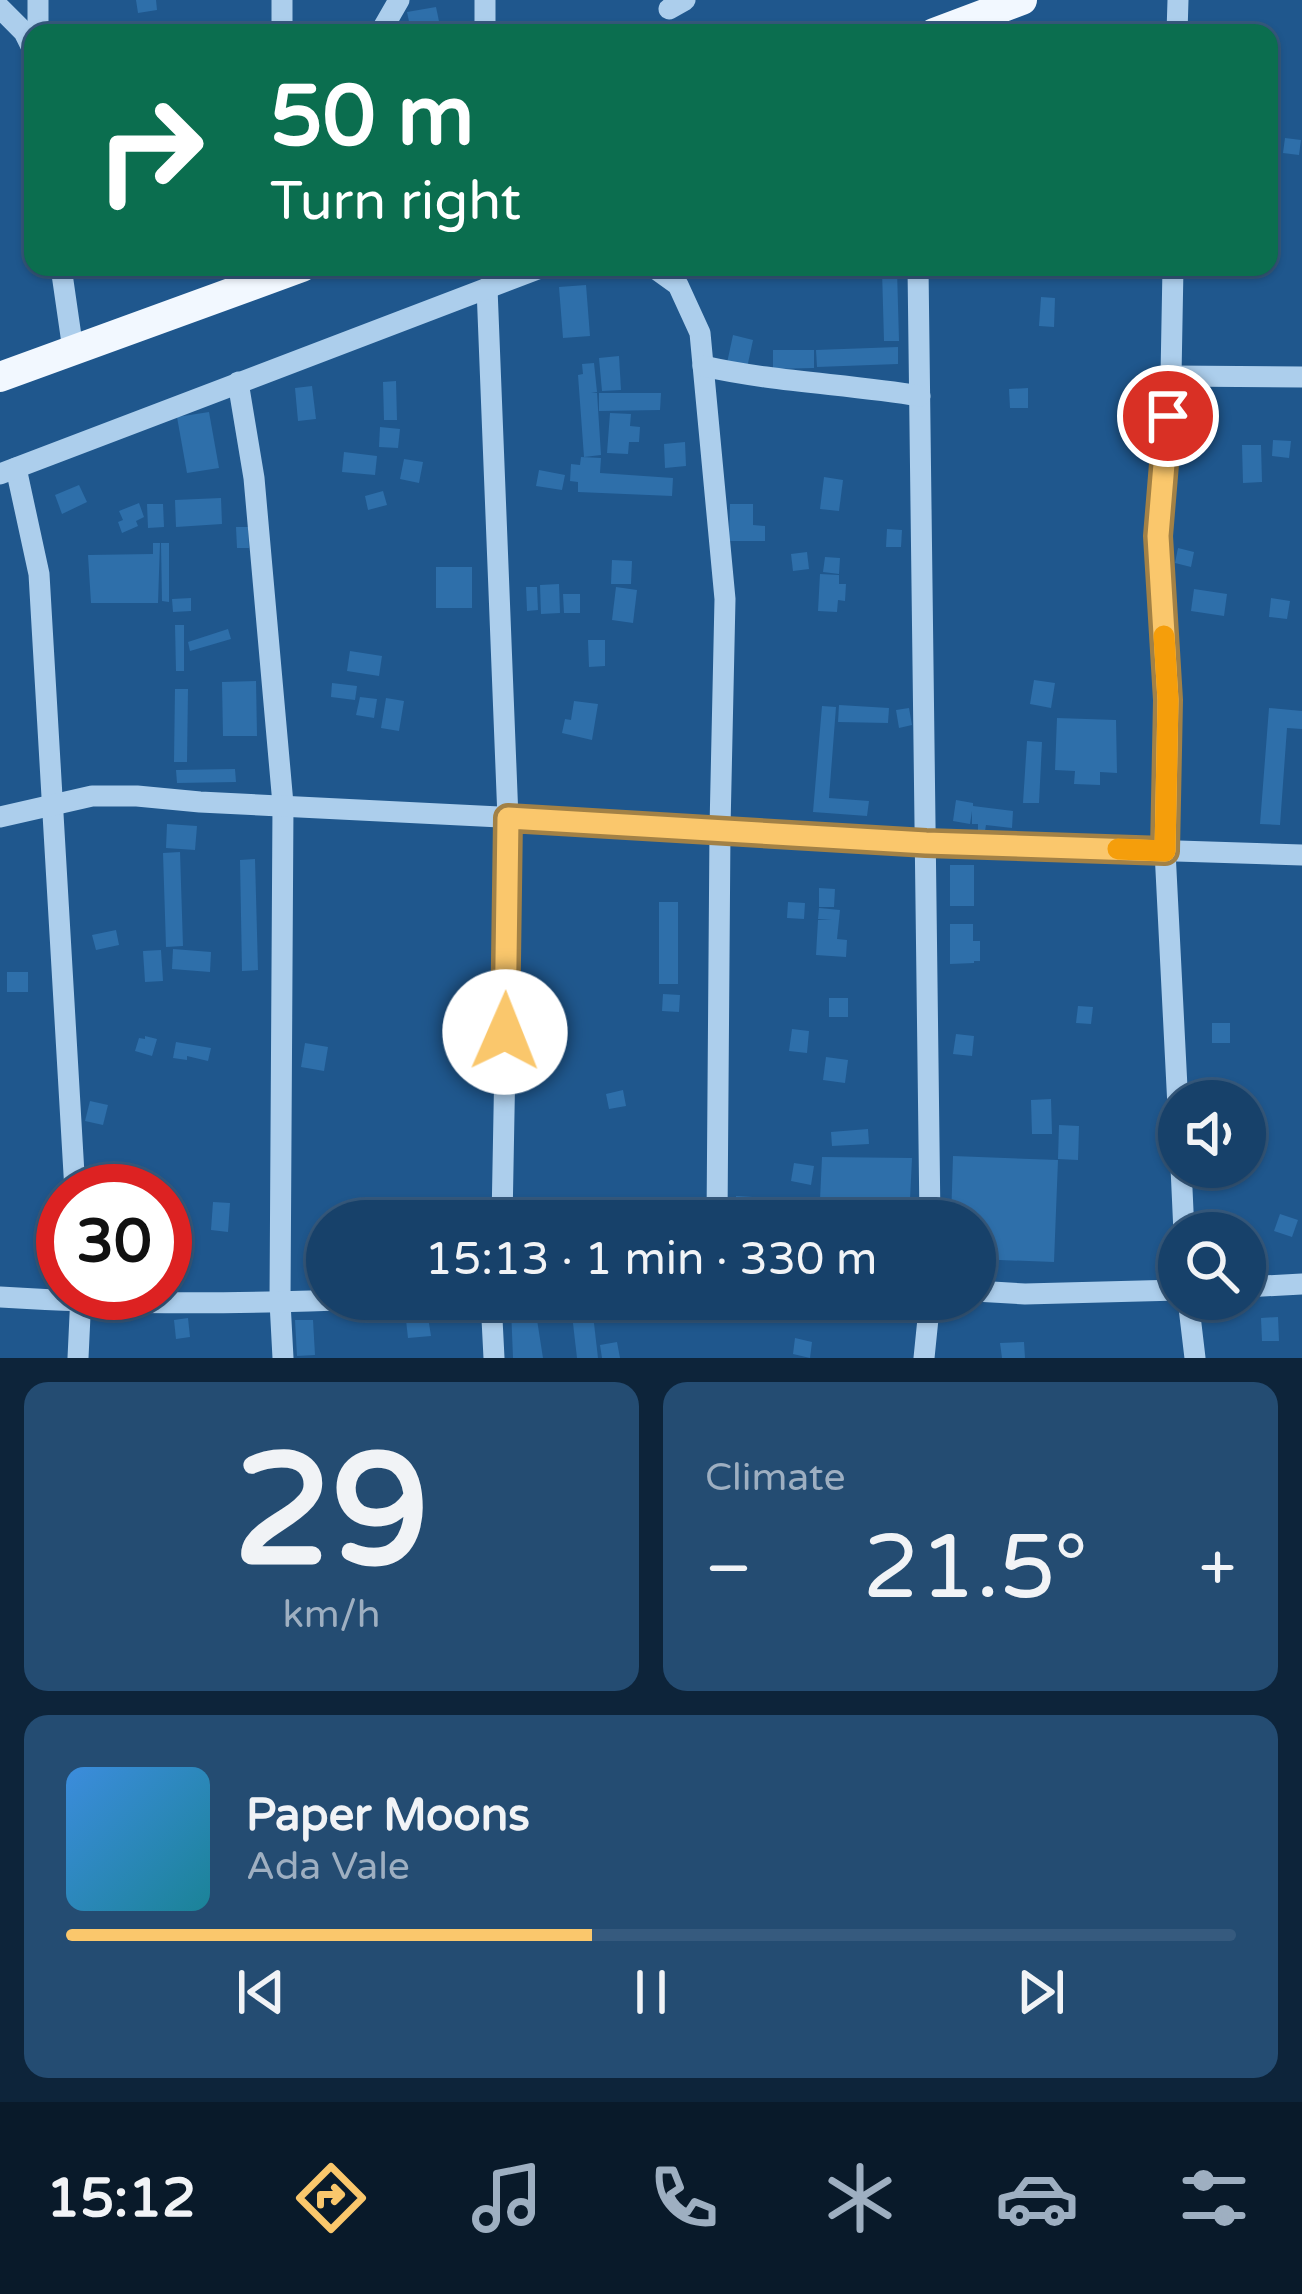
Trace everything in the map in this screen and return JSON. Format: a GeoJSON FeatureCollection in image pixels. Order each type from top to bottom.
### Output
{"type":"FeatureCollection","features":[{"type":"Feature","properties":{"kind":"main road"},"geometry":{"type":"LineString","coordinates":[[958,24],[1022,0]]}},
{"type":"Feature","properties":{"kind":"main road"},"geometry":{"type":"LineString","coordinates":[[0,377],[272,276]]}},
{"type":"Feature","properties":{"kind":"street"},"geometry":{"type":"LineString","coordinates":[[0,8],[24,32]]}},
{"type":"Feature","properties":{"kind":"street"},"geometry":{"type":"LineString","coordinates":[[62,276],[73,350]]}},
{"type":"Feature","properties":{"kind":"street"},"geometry":{"type":"LineString","coordinates":[[72,1164],[39,574],[8,471],[519,276]]}},
{"type":"Feature","properties":{"kind":"street"},"geometry":{"type":"LineString","coordinates":[[666,276],[678,285],[700,333],[725,599],[716,1200]]}},
{"type":"Feature","properties":{"kind":"street"},"geometry":{"type":"LineString","coordinates":[[918,276],[931,1200]]}},
{"type":"Feature","properties":{"kind":"street"},"geometry":{"type":"LineString","coordinates":[[1173,276],[1171,376],[1158,536],[1168,700],[1165,851],[1177,1080]]}},
{"type":"Feature","properties":{"kind":"street"},"geometry":{"type":"LineString","coordinates":[[488,288],[508,818],[502,1200]]}},
{"type":"Feature","properties":{"kind":"street"},"geometry":{"type":"LineString","coordinates":[[703,366],[920,396]]}},
{"type":"Feature","properties":{"kind":"street"},"geometry":{"type":"LineString","coordinates":[[1171,376],[1302,377]]}},
{"type":"Feature","properties":{"kind":"street"},"geometry":{"type":"LineString","coordinates":[[238,382],[254,478],[283,804],[283,1358]]}},
{"type":"Feature","properties":{"kind":"street"},"geometry":{"type":"LineString","coordinates":[[0,817],[92,796],[136,796],[926,843],[1302,855]]}},
{"type":"Feature","properties":{"kind":"street"},"geometry":{"type":"LineString","coordinates":[[1266,1286],[1302,1284]]}},
{"type":"Feature","properties":{"kind":"street"},"geometry":{"type":"LineString","coordinates":[[996,1292],[1158,1291]]}},
{"type":"Feature","properties":{"kind":"street"},"geometry":{"type":"LineString","coordinates":[[0,1297],[36,1297]]}},
{"type":"Feature","properties":{"kind":"street"},"geometry":{"type":"LineString","coordinates":[[192,1300],[306,1301]]}},
{"type":"Feature","properties":{"kind":"street"},"geometry":{"type":"LineString","coordinates":[[78,1358],[79,1320]]}},
{"type":"Feature","properties":{"kind":"street"},"geometry":{"type":"LineString","coordinates":[[492,1320],[494,1358]]}},
{"type":"Feature","properties":{"kind":"street"},"geometry":{"type":"LineString","coordinates":[[924,1358],[928,1320]]}},
{"type":"Feature","properties":{"kind":"street"},"geometry":{"type":"LineString","coordinates":[[1191,1320],[1196,1358]]}},
{"type":"Feature","properties":{"kind":"building"},"geometry":{"type":"Polygon","coordinates":[[[136,0],[156,0],[157,10],[138,13],[136,0]]]}},
{"type":"Feature","properties":{"kind":"building"},"geometry":{"type":"Polygon","coordinates":[[[436,7],[440,24],[410,24],[407,12],[436,7]]]}},
{"type":"Feature","properties":{"kind":"building"},"geometry":{"type":"Polygon","coordinates":[[[1285,138],[1301,140],[1299,155],[1283,153],[1285,138]]]}},
{"type":"Feature","properties":{"kind":"building"},"geometry":{"type":"Polygon","coordinates":[[[882,276],[897,276],[899,341],[884,341],[882,276]]]}},
{"type":"Feature","properties":{"kind":"building"},"geometry":{"type":"Polygon","coordinates":[[[586,285],[590,336],[563,338],[559,287],[586,285]]]}},
{"type":"Feature","properties":{"kind":"building"},"geometry":{"type":"Polygon","coordinates":[[[1041,297],[1055,298],[1054,327],[1039,326],[1041,297]]]}},
{"type":"Feature","properties":{"kind":"building"},"geometry":{"type":"Polygon","coordinates":[[[733,335],[753,340],[747,368],[727,363],[733,335]]]}},
{"type":"Feature","properties":{"kind":"building"},"geometry":{"type":"Polygon","coordinates":[[[898,347],[898,364],[817,367],[816,350],[898,347]]]}},
{"type":"Feature","properties":{"kind":"building"},"geometry":{"type":"Polygon","coordinates":[[[773,350],[814,350],[814,368],[773,369],[773,350]]]}},
{"type":"Feature","properties":{"kind":"building"},"geometry":{"type":"Polygon","coordinates":[[[619,356],[621,390],[602,391],[599,358],[619,356]]]}},
{"type":"Feature","properties":{"kind":"building"},"geometry":{"type":"Polygon","coordinates":[[[594,363],[597,392],[591,393],[597,393],[601,455],[584,457],[578,375],[583,374],[582,364],[594,363]]]}},
{"type":"Feature","properties":{"kind":"building"},"geometry":{"type":"Polygon","coordinates":[[[396,381],[397,420],[384,420],[383,382],[396,381]]]}},
{"type":"Feature","properties":{"kind":"building"},"geometry":{"type":"Polygon","coordinates":[[[312,386],[316,419],[298,421],[295,388],[312,386]]]}},
{"type":"Feature","properties":{"kind":"building"},"geometry":{"type":"Polygon","coordinates":[[[1028,388],[1028,408],[1010,408],[1009,389],[1028,388]]]}},
{"type":"Feature","properties":{"kind":"building"},"geometry":{"type":"Polygon","coordinates":[[[599,393],[661,393],[660,410],[599,411],[599,393]]]}},
{"type":"Feature","properties":{"kind":"building"},"geometry":{"type":"Polygon","coordinates":[[[209,412],[219,468],[187,473],[177,417],[209,412]]]}},
{"type":"Feature","properties":{"kind":"building"},"geometry":{"type":"Polygon","coordinates":[[[610,413],[631,414],[630,426],[640,427],[639,442],[629,442],[628,454],[607,453],[610,413]]]}},
{"type":"Feature","properties":{"kind":"building"},"geometry":{"type":"Polygon","coordinates":[[[380,427],[400,429],[398,448],[379,447],[380,427]]]}},
{"type":"Feature","properties":{"kind":"building"},"geometry":{"type":"Polygon","coordinates":[[[1273,440],[1291,441],[1289,458],[1272,456],[1273,440]]]}},
{"type":"Feature","properties":{"kind":"building"},"geometry":{"type":"Polygon","coordinates":[[[685,442],[686,466],[665,468],[664,444],[685,442]]]}},
{"type":"Feature","properties":{"kind":"building"},"geometry":{"type":"Polygon","coordinates":[[[1242,445],[1261,445],[1262,482],[1243,483],[1242,445]]]}},
{"type":"Feature","properties":{"kind":"building"},"geometry":{"type":"Polygon","coordinates":[[[344,452],[377,456],[375,475],[342,472],[344,452]]]}},
{"type":"Feature","properties":{"kind":"building"},"geometry":{"type":"Polygon","coordinates":[[[581,457],[601,458],[600,473],[673,478],[672,496],[578,492],[578,482],[570,481],[571,464],[580,465],[581,457]]]}},
{"type":"Feature","properties":{"kind":"building"},"geometry":{"type":"Polygon","coordinates":[[[404,459],[423,462],[419,483],[400,479],[404,459]]]}},
{"type":"Feature","properties":{"kind":"building"},"geometry":{"type":"Polygon","coordinates":[[[539,470],[565,475],[562,490],[536,486],[539,470]]]}},
{"type":"Feature","properties":{"kind":"building"},"geometry":{"type":"Polygon","coordinates":[[[824,477],[843,480],[839,511],[820,509],[824,477]]]}},
{"type":"Feature","properties":{"kind":"building"},"geometry":{"type":"Polygon","coordinates":[[[79,485],[87,502],[62,514],[55,495],[79,485]]]}},
{"type":"Feature","properties":{"kind":"building"},"geometry":{"type":"Polygon","coordinates":[[[383,491],[387,505],[368,510],[365,496],[383,491]]]}},
{"type":"Feature","properties":{"kind":"building"},"geometry":{"type":"Polygon","coordinates":[[[221,498],[222,524],[176,527],[175,500],[221,498]]]}},
{"type":"Feature","properties":{"kind":"building"},"geometry":{"type":"Polygon","coordinates":[[[139,503],[144,517],[136,521],[138,526],[122,533],[119,511],[139,503]]]}},
{"type":"Feature","properties":{"kind":"building"},"geometry":{"type":"Polygon","coordinates":[[[147,504],[163,504],[164,527],[148,528],[147,504]]]}},
{"type":"Feature","properties":{"kind":"building"},"geometry":{"type":"Polygon","coordinates":[[[730,504],[753,504],[753,525],[765,526],[765,541],[729,541],[730,504]]]}},
{"type":"Feature","properties":{"kind":"building"},"geometry":{"type":"Polygon","coordinates":[[[236,527],[248,527],[249,548],[237,548],[236,527]]]}},
{"type":"Feature","properties":{"kind":"building"},"geometry":{"type":"Polygon","coordinates":[[[887,529],[902,530],[901,547],[886,547],[887,529]]]}},
{"type":"Feature","properties":{"kind":"building"},"geometry":{"type":"Polygon","coordinates":[[[153,543],[160,543],[158,603],[91,603],[88,555],[153,554],[153,543]]]}},
{"type":"Feature","properties":{"kind":"building"},"geometry":{"type":"Polygon","coordinates":[[[161,543],[169,543],[169,602],[162,601],[161,543]]]}},
{"type":"Feature","properties":{"kind":"building"},"geometry":{"type":"Polygon","coordinates":[[[1178,548],[1194,552],[1191,567],[1175,563],[1178,548]]]}},
{"type":"Feature","properties":{"kind":"building"},"geometry":{"type":"Polygon","coordinates":[[[807,552],[809,569],[793,571],[791,554],[807,552]]]}},
{"type":"Feature","properties":{"kind":"building"},"geometry":{"type":"Polygon","coordinates":[[[825,557],[840,558],[839,574],[823,572],[825,557]]]}},
{"type":"Feature","properties":{"kind":"building"},"geometry":{"type":"Polygon","coordinates":[[[612,560],[632,561],[631,584],[611,584],[612,560]]]}},
{"type":"Feature","properties":{"kind":"building"},"geometry":{"type":"Polygon","coordinates":[[[436,567],[472,567],[472,608],[436,608],[436,567]]]}},
{"type":"Feature","properties":{"kind":"building"},"geometry":{"type":"Polygon","coordinates":[[[820,574],[839,575],[839,584],[846,584],[845,601],[838,600],[837,612],[818,611],[820,574]]]}},
{"type":"Feature","properties":{"kind":"building"},"geometry":{"type":"Polygon","coordinates":[[[559,584],[560,613],[541,614],[540,585],[559,584]]]}},
{"type":"Feature","properties":{"kind":"building"},"geometry":{"type":"Polygon","coordinates":[[[526,587],[537,587],[538,610],[527,611],[526,587]]]}},
{"type":"Feature","properties":{"kind":"building"},"geometry":{"type":"Polygon","coordinates":[[[616,587],[637,590],[633,623],[612,620],[616,587]]]}},
{"type":"Feature","properties":{"kind":"building"},"geometry":{"type":"Polygon","coordinates":[[[1194,589],[1227,594],[1224,616],[1191,611],[1194,589]]]}},
{"type":"Feature","properties":{"kind":"building"},"geometry":{"type":"Polygon","coordinates":[[[563,594],[580,594],[580,613],[564,613],[563,594]]]}},
{"type":"Feature","properties":{"kind":"building"},"geometry":{"type":"Polygon","coordinates":[[[191,598],[191,611],[173,612],[172,599],[191,598]]]}},
{"type":"Feature","properties":{"kind":"building"},"geometry":{"type":"Polygon","coordinates":[[[1271,598],[1290,601],[1287,619],[1269,617],[1271,598]]]}},
{"type":"Feature","properties":{"kind":"building"},"geometry":{"type":"Polygon","coordinates":[[[175,625],[184,625],[184,671],[176,671],[175,625]]]}},
{"type":"Feature","properties":{"kind":"building"},"geometry":{"type":"Polygon","coordinates":[[[228,629],[231,639],[190,651],[188,642],[228,629]]]}},
{"type":"Feature","properties":{"kind":"building"},"geometry":{"type":"Polygon","coordinates":[[[588,640],[605,640],[605,666],[589,667],[588,640]]]}},
{"type":"Feature","properties":{"kind":"building"},"geometry":{"type":"Polygon","coordinates":[[[350,651],[382,656],[379,676],[347,671],[350,651]]]}},
{"type":"Feature","properties":{"kind":"building"},"geometry":{"type":"Polygon","coordinates":[[[1034,680],[1055,683],[1051,708],[1030,704],[1034,680]]]}},
{"type":"Feature","properties":{"kind":"building"},"geometry":{"type":"Polygon","coordinates":[[[256,681],[257,736],[223,736],[222,682],[256,681]]]}},
{"type":"Feature","properties":{"kind":"building"},"geometry":{"type":"Polygon","coordinates":[[[332,683],[357,686],[355,700],[331,697],[332,683]]]}},
{"type":"Feature","properties":{"kind":"building"},"geometry":{"type":"Polygon","coordinates":[[[175,689],[188,689],[187,762],[174,762],[175,689]]]}},
{"type":"Feature","properties":{"kind":"building"},"geometry":{"type":"Polygon","coordinates":[[[360,697],[377,699],[374,718],[356,715],[360,697]]]}},
{"type":"Feature","properties":{"kind":"building"},"geometry":{"type":"Polygon","coordinates":[[[386,698],[404,701],[399,731],[381,728],[386,698]]]}},
{"type":"Feature","properties":{"kind":"building"},"geometry":{"type":"Polygon","coordinates":[[[574,701],[598,704],[592,740],[562,733],[565,719],[571,720],[574,701]]]}},
{"type":"Feature","properties":{"kind":"building"},"geometry":{"type":"Polygon","coordinates":[[[839,705],[889,708],[888,723],[838,722],[839,705]]]}},
{"type":"Feature","properties":{"kind":"building"},"geometry":{"type":"Polygon","coordinates":[[[822,706],[836,707],[829,798],[869,801],[867,816],[813,812],[822,706]]]}},
{"type":"Feature","properties":{"kind":"building"},"geometry":{"type":"Polygon","coordinates":[[[909,708],[912,725],[899,728],[896,710],[909,708]]]}},
{"type":"Feature","properties":{"kind":"building"},"geometry":{"type":"Polygon","coordinates":[[[1269,708],[1302,711],[1302,729],[1287,728],[1280,825],[1260,824],[1269,708]]]}},
{"type":"Feature","properties":{"kind":"building"},"geometry":{"type":"Polygon","coordinates":[[[1057,718],[1116,720],[1117,773],[1100,772],[1100,785],[1074,784],[1075,771],[1055,770],[1057,718]]]}},
{"type":"Feature","properties":{"kind":"building"},"geometry":{"type":"Polygon","coordinates":[[[1027,741],[1042,742],[1039,803],[1023,803],[1027,741]]]}},
{"type":"Feature","properties":{"kind":"building"},"geometry":{"type":"Polygon","coordinates":[[[235,769],[236,782],[177,783],[176,770],[235,769]]]}},
{"type":"Feature","properties":{"kind":"building"},"geometry":{"type":"Polygon","coordinates":[[[956,800],[1013,811],[1012,828],[986,825],[985,831],[978,831],[978,824],[972,824],[972,811],[970,824],[953,821],[956,800]]]}},
{"type":"Feature","properties":{"kind":"building"},"geometry":{"type":"Polygon","coordinates":[[[167,824],[197,826],[195,850],[166,848],[167,824]]]}},
{"type":"Feature","properties":{"kind":"building"},"geometry":{"type":"Polygon","coordinates":[[[180,852],[183,946],[166,947],[163,853],[180,852]]]}},
{"type":"Feature","properties":{"kind":"building"},"geometry":{"type":"Polygon","coordinates":[[[255,859],[258,970],[242,971],[240,860],[255,859]]]}},
{"type":"Feature","properties":{"kind":"building"},"geometry":{"type":"Polygon","coordinates":[[[950,865],[974,865],[974,906],[950,906],[950,865]]]}},
{"type":"Feature","properties":{"kind":"building"},"geometry":{"type":"Polygon","coordinates":[[[819,888],[835,889],[834,907],[819,907],[819,888]]]}},
{"type":"Feature","properties":{"kind":"building"},"geometry":{"type":"Polygon","coordinates":[[[659,902],[678,902],[678,984],[659,984],[659,902]]]}},
{"type":"Feature","properties":{"kind":"building"},"geometry":{"type":"Polygon","coordinates":[[[788,902],[805,903],[804,919],[787,918],[788,902]]]}},
{"type":"Feature","properties":{"kind":"building"},"geometry":{"type":"Polygon","coordinates":[[[819,908],[840,910],[837,939],[847,940],[846,957],[816,955],[818,920],[832,920],[818,919],[819,908]]]}},
{"type":"Feature","properties":{"kind":"building"},"geometry":{"type":"Polygon","coordinates":[[[950,924],[973,924],[973,941],[980,941],[980,961],[950,964],[950,924]]]}},
{"type":"Feature","properties":{"kind":"building"},"geometry":{"type":"Polygon","coordinates":[[[116,930],[119,945],[96,950],[92,935],[116,930]]]}},
{"type":"Feature","properties":{"kind":"building"},"geometry":{"type":"Polygon","coordinates":[[[173,949],[211,952],[210,972],[172,969],[173,949]]]}},
{"type":"Feature","properties":{"kind":"building"},"geometry":{"type":"Polygon","coordinates":[[[161,950],[163,981],[145,982],[143,951],[161,950]]]}},
{"type":"Feature","properties":{"kind":"building"},"geometry":{"type":"Polygon","coordinates":[[[7,972],[28,972],[28,992],[7,992],[7,972]]]}},
{"type":"Feature","properties":{"kind":"building"},"geometry":{"type":"Polygon","coordinates":[[[663,994],[680,995],[679,1012],[662,1011],[663,994]]]}},
{"type":"Feature","properties":{"kind":"building"},"geometry":{"type":"Polygon","coordinates":[[[829,998],[848,998],[848,1017],[829,1017],[829,998]]]}},
{"type":"Feature","properties":{"kind":"building"},"geometry":{"type":"Polygon","coordinates":[[[1078,1006],[1093,1007],[1091,1024],[1076,1023],[1078,1006]]]}},
{"type":"Feature","properties":{"kind":"building"},"geometry":{"type":"Polygon","coordinates":[[[1212,1023],[1230,1023],[1230,1043],[1212,1043],[1212,1023]]]}},
{"type":"Feature","properties":{"kind":"building"},"geometry":{"type":"Polygon","coordinates":[[[792,1029],[809,1031],[807,1053],[789,1051],[792,1029]]]}},
{"type":"Feature","properties":{"kind":"building"},"geometry":{"type":"Polygon","coordinates":[[[956,1034],[974,1036],[972,1056],[953,1054],[956,1034]]]}},
{"type":"Feature","properties":{"kind":"building"},"geometry":{"type":"Polygon","coordinates":[[[139,1038],[157,1039],[152,1056],[135,1051],[139,1038]]]}},
{"type":"Feature","properties":{"kind":"building"},"geometry":{"type":"Polygon","coordinates":[[[176,1042],[211,1048],[208,1061],[173,1058],[176,1042]]]}},
{"type":"Feature","properties":{"kind":"building"},"geometry":{"type":"Polygon","coordinates":[[[305,1043],[328,1047],[324,1071],[301,1067],[305,1043]]]}},
{"type":"Feature","properties":{"kind":"building"},"geometry":{"type":"Polygon","coordinates":[[[826,1057],[848,1060],[845,1083],[823,1080],[826,1057]]]}},
{"type":"Feature","properties":{"kind":"building"},"geometry":{"type":"Polygon","coordinates":[[[623,1090],[626,1106],[609,1109],[606,1094],[623,1090]]]}},
{"type":"Feature","properties":{"kind":"building"},"geometry":{"type":"Polygon","coordinates":[[[1051,1099],[1052,1134],[1032,1134],[1031,1100],[1051,1099]]]}},
{"type":"Feature","properties":{"kind":"building"},"geometry":{"type":"Polygon","coordinates":[[[90,1101],[108,1105],[103,1125],[85,1121],[90,1101]]]}},
{"type":"Feature","properties":{"kind":"building"},"geometry":{"type":"Polygon","coordinates":[[[1059,1125],[1079,1126],[1078,1160],[1058,1159],[1059,1125]]]}},
{"type":"Feature","properties":{"kind":"building"},"geometry":{"type":"Polygon","coordinates":[[[868,1129],[869,1144],[832,1146],[831,1132],[868,1129]]]}},
{"type":"Feature","properties":{"kind":"building"},"geometry":{"type":"Polygon","coordinates":[[[953,1156],[1058,1160],[1054,1262],[996,1260],[996,1200],[952,1200],[953,1156]]]}},
{"type":"Feature","properties":{"kind":"building"},"geometry":{"type":"Polygon","coordinates":[[[822,1157],[912,1158],[910,1200],[820,1200],[822,1157]]]}},
{"type":"Feature","properties":{"kind":"building"},"geometry":{"type":"Polygon","coordinates":[[[794,1163],[814,1166],[811,1185],[791,1181],[794,1163]]]}},
{"type":"Feature","properties":{"kind":"building"},"geometry":{"type":"Polygon","coordinates":[[[213,1202],[230,1203],[228,1232],[211,1230],[213,1202]]]}},
{"type":"Feature","properties":{"kind":"building"},"geometry":{"type":"Polygon","coordinates":[[[1280,1214],[1298,1220],[1292,1237],[1274,1231],[1280,1214]]]}},
{"type":"Feature","properties":{"kind":"building"},"geometry":{"type":"Polygon","coordinates":[[[1278,1317],[1279,1341],[1262,1341],[1261,1320],[1278,1317]]]}},
{"type":"Feature","properties":{"kind":"building"},"geometry":{"type":"Polygon","coordinates":[[[174,1320],[188,1320],[190,1337],[176,1339],[174,1320]]]}},
{"type":"Feature","properties":{"kind":"building"},"geometry":{"type":"Polygon","coordinates":[[[295,1320],[313,1320],[315,1355],[297,1356],[295,1320]]]}},
{"type":"Feature","properties":{"kind":"building"},"geometry":{"type":"Polygon","coordinates":[[[406,1320],[428,1320],[431,1336],[408,1338],[406,1320]]]}},
{"type":"Feature","properties":{"kind":"building"},"geometry":{"type":"Polygon","coordinates":[[[511,1320],[537,1320],[543,1358],[513,1358],[511,1320]]]}},
{"type":"Feature","properties":{"kind":"building"},"geometry":{"type":"Polygon","coordinates":[[[573,1320],[594,1320],[598,1358],[577,1358],[573,1320]]]}},
{"type":"Feature","properties":{"kind":"building"},"geometry":{"type":"Polygon","coordinates":[[[795,1338],[812,1342],[810,1358],[793,1354],[795,1338]]]}},
{"type":"Feature","properties":{"kind":"building"},"geometry":{"type":"Polygon","coordinates":[[[617,1342],[620,1358],[602,1358],[600,1345],[617,1342]]]}},
{"type":"Feature","properties":{"kind":"building"},"geometry":{"type":"Polygon","coordinates":[[[1024,1342],[1025,1358],[1002,1358],[1000,1343],[1024,1342]]]}},
{"type":"Feature","properties":{"kind":"slow traffic"},"geometry":{"type":"LineString","coordinates":[[1118,849],[1165,851],[1168,700],[1164,636]]}},
{"type":"Feature","properties":{"kind":"route"},"geometry":{"type":"LineString","coordinates":[[505,1032],[508,818],[926,843],[1165,851],[1168,700],[1158,536],[1168,416]]}}]}
